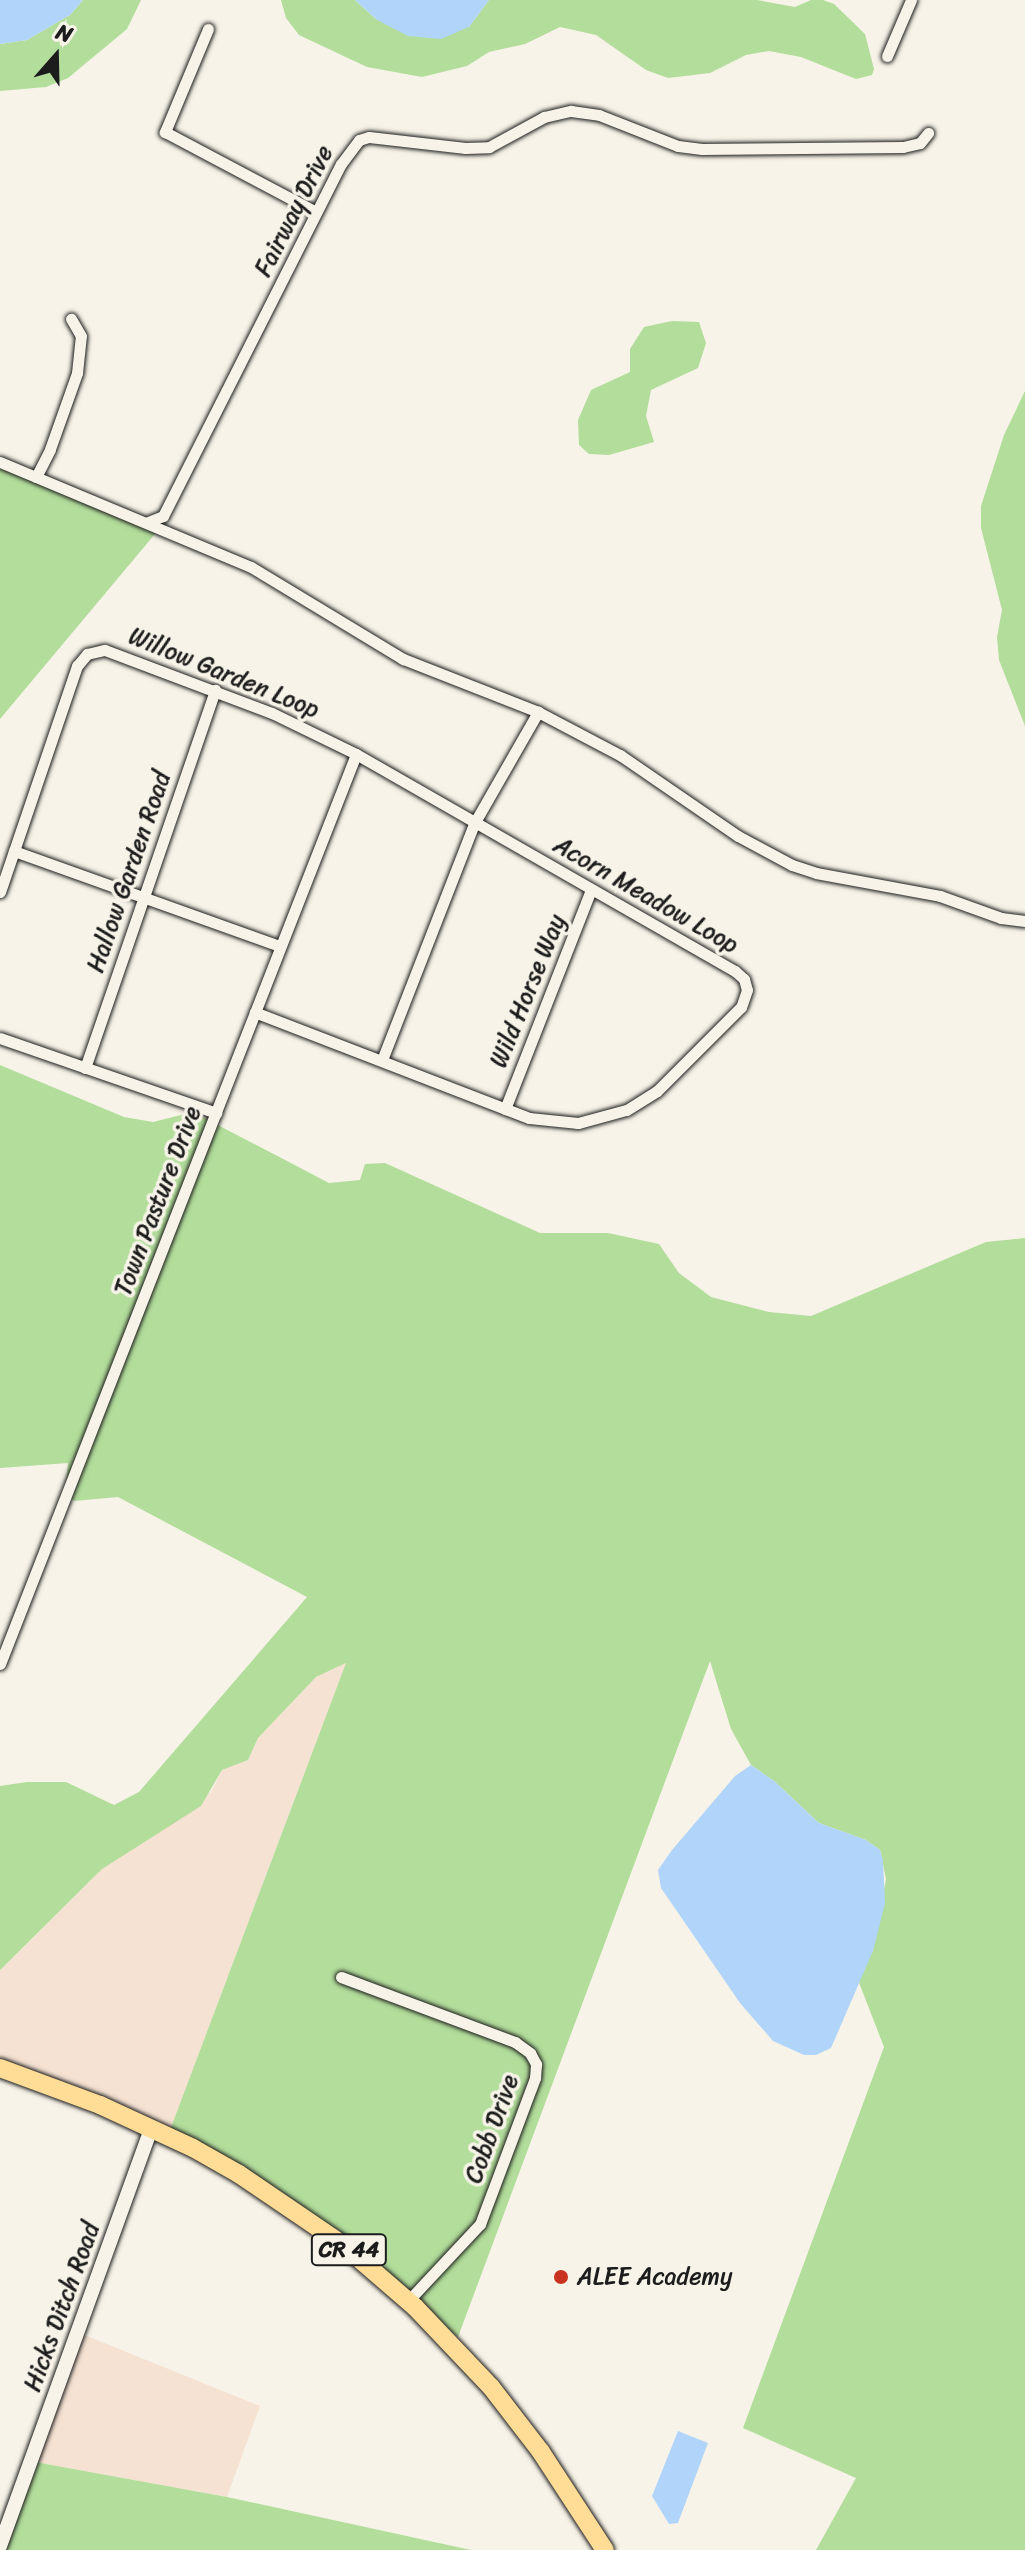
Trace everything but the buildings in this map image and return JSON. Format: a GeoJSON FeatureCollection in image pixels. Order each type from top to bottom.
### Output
{"type":"FeatureCollection","features":[{"type":"Feature","properties":{"kind":"main road","name":"CR 44"},"geometry":{"type":"LineString","coordinates":[[0,2068],[151,2128],[239,2174],[342,2244],[408,2301],[491,2387],[541,2452],[605,2550]]}},
{"type":"Feature","properties":{"kind":"street"},"geometry":{"type":"LineString","coordinates":[[887,56],[911,0]]}},
{"type":"Feature","properties":{"kind":"street"},"geometry":{"type":"LineString","coordinates":[[208,29],[165,132],[316,212]]}},
{"type":"Feature","properties":{"kind":"street","name":"Fairway Drive"},"geometry":{"type":"LineString","coordinates":[[148,522],[163,516],[341,164],[359,140],[369,137],[465,148],[489,147],[544,117],[571,111],[599,115],[678,146],[702,149],[903,147],[920,143],[928,133]]}},
{"type":"Feature","properties":{"kind":"street"},"geometry":{"type":"LineString","coordinates":[[36,477],[53,442],[77,373],[81,336],[71,319]]}},
{"type":"Feature","properties":{"kind":"street"},"geometry":{"type":"LineString","coordinates":[[0,462],[148,522],[275,580],[346,627],[403,659],[538,712],[620,755],[738,836],[792,865],[940,896],[1001,918],[1025,921]]}},
{"type":"Feature","properties":{"kind":"street","name":"Willow Garden Loop"},"geometry":{"type":"LineString","coordinates":[[0,892],[77,666],[87,654],[109,651],[215,690],[356,754]]}},
{"type":"Feature","properties":{"kind":"street","name":"Hallow Garden Road"},"geometry":{"type":"LineString","coordinates":[[85,1068],[215,690]]}},
{"type":"Feature","properties":{"kind":"street"},"geometry":{"type":"LineString","coordinates":[[382,1060],[475,822],[538,712]]}},
{"type":"Feature","properties":{"kind":"street","name":"Acorn Meadow Loop"},"geometry":{"type":"LineString","coordinates":[[255,1012],[505,1109],[541,1121],[566,1123],[590,1121],[626,1110],[657,1091],[746,997],[746,986],[739,973],[356,754]]}},
{"type":"Feature","properties":{"kind":"street","name":"Town Pasture Drive"},"geometry":{"type":"LineString","coordinates":[[0,1664],[356,754]]}},
{"type":"Feature","properties":{"kind":"street"},"geometry":{"type":"LineString","coordinates":[[14,851],[280,946]]}},
{"type":"Feature","properties":{"kind":"street","name":"Wild Horse Way"},"geometry":{"type":"LineString","coordinates":[[505,1109],[591,889]]}},
{"type":"Feature","properties":{"kind":"street"},"geometry":{"type":"LineString","coordinates":[[0,1038],[216,1113]]}},
{"type":"Feature","properties":{"kind":"street","name":"Cobb Drive"},"geometry":{"type":"LineString","coordinates":[[341,1977],[515,2042],[530,2053],[536,2064],[535,2078],[480,2224],[408,2301]]}},
{"type":"Feature","properties":{"kind":"street","name":"Hicks Ditch Road"},"geometry":{"type":"LineString","coordinates":[[0,2546],[151,2128]]}},
{"type":"Feature","properties":{"kind":"shaded area"},"geometry":{"type":"Polygon","coordinates":[[[346,1663],[170,2130],[0,2062],[0,1970],[102,1869],[211,1792],[222,1770],[248,1760],[258,1738],[316,1677],[346,1663]]]}},
{"type":"Feature","properties":{"kind":"shaded area"},"geometry":{"type":"Polygon","coordinates":[[[82,2334],[260,2406],[227,2497],[35,2462],[82,2334]]]}},
{"type":"Feature","properties":{"kind":"green space"},"geometry":{"type":"Polygon","coordinates":[[[83,0],[141,0],[127,29],[68,78],[46,87],[0,91],[0,44],[27,40],[70,15],[83,0]]]}},
{"type":"Feature","properties":{"kind":"green space"},"geometry":{"type":"Polygon","coordinates":[[[281,0],[355,0],[377,20],[469,27],[489,0],[757,0],[795,7],[811,0],[823,0],[834,4],[865,34],[874,69],[872,75],[856,79],[801,57],[769,51],[746,55],[710,73],[668,78],[646,70],[596,35],[560,27],[525,44],[489,52],[467,66],[422,77],[367,67],[299,35],[286,18],[281,0]]]}},
{"type":"Feature","properties":{"kind":"green space"},"geometry":{"type":"Polygon","coordinates":[[[672,321],[699,322],[706,343],[698,368],[651,390],[646,416],[654,442],[609,455],[589,454],[579,445],[578,420],[591,390],[630,372],[630,349],[644,327],[672,321]]]}},
{"type":"Feature","properties":{"kind":"green space"},"geometry":{"type":"Polygon","coordinates":[[[1025,391],[1025,726],[999,660],[997,637],[1002,610],[981,528],[981,506],[1004,435],[1025,391]]]}},
{"type":"Feature","properties":{"kind":"green space"},"geometry":{"type":"Polygon","coordinates":[[[0,458],[160,528],[0,719],[0,458]]]}},
{"type":"Feature","properties":{"kind":"green space"},"geometry":{"type":"Polygon","coordinates":[[[0,1065],[124,1117],[153,1122],[193,1112],[329,1183],[360,1180],[365,1164],[385,1163],[540,1233],[608,1233],[659,1244],[679,1273],[711,1297],[769,1312],[811,1316],[986,1242],[1025,1238],[1025,2550],[816,2550],[856,2478],[743,2428],[884,2047],[858,1980],[873,1951],[886,1879],[880,1850],[866,1840],[819,1823],[774,1781],[751,1765],[731,1729],[710,1661],[458,2337],[170,2130],[346,1663],[316,1677],[258,1738],[248,1760],[222,1770],[201,1806],[102,1869],[0,1970],[0,1786],[66,1782],[114,1805],[139,1792],[307,1597],[118,1497],[74,1501],[65,1493],[68,1463],[0,1468],[0,1065]]]}},
{"type":"Feature","properties":{"kind":"green space"},"geometry":{"type":"Polygon","coordinates":[[[35,2462],[227,2497],[471,2550],[5,2550],[35,2462]]]}},
{"type":"Feature","properties":{"kind":"water"},"geometry":{"type":"Polygon","coordinates":[[[0,0],[83,0],[70,15],[27,40],[0,44],[0,0]]]}},
{"type":"Feature","properties":{"kind":"water"},"geometry":{"type":"Polygon","coordinates":[[[355,0],[489,0],[469,27],[441,39],[408,36],[377,20],[355,0]]]}},
{"type":"Feature","properties":{"kind":"water"},"geometry":{"type":"Polygon","coordinates":[[[751,1765],[774,1781],[819,1823],[866,1840],[880,1850],[883,1861],[885,1903],[873,1951],[831,2048],[816,2055],[804,2055],[773,2041],[740,2003],[661,1888],[658,1870],[672,1850],[735,1776],[751,1765]]]}},
{"type":"Feature","properties":{"kind":"water"},"geometry":{"type":"Polygon","coordinates":[[[678,2431],[708,2443],[678,2523],[669,2524],[652,2496],[678,2431]]]}},
{"type":"Feature","properties":{"kind":"place","name":"ALEE Academy"},"geometry":{"type":"Point","coordinates":[561,2277]}}]}
